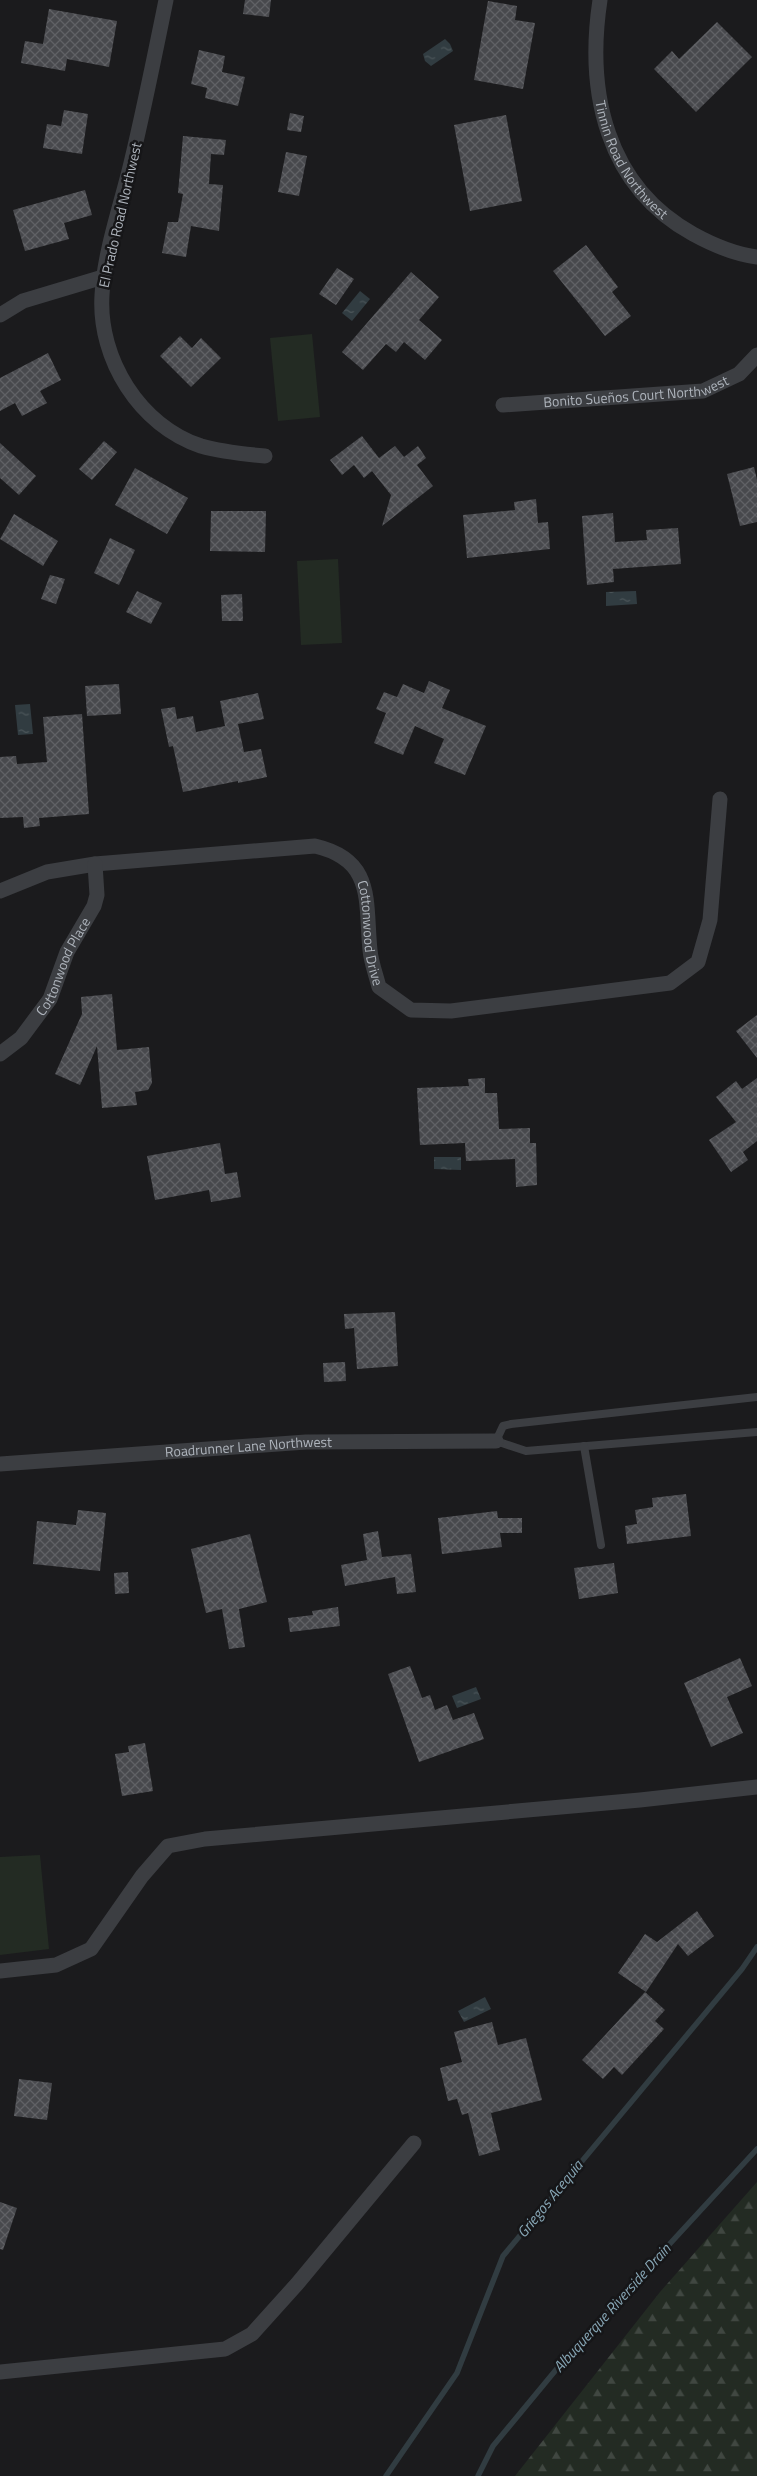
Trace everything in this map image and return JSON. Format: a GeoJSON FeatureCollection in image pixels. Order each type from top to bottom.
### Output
{"type":"FeatureCollection","features":[{"type":"Feature","properties":{"kind":"street","name":"El Prado Road Northwest"},"geometry":{"type":"LineString","coordinates":[[166,0],[144,111],[103,277],[102,317],[106,341],[123,382],[138,402],[157,420],[174,432],[200,445],[228,452],[265,456]]}},
{"type":"Feature","properties":{"kind":"street","name":"Tinnin Road Northwest"},"geometry":{"type":"LineString","coordinates":[[600,0],[595,39],[596,86],[607,130],[630,176],[661,212],[681,227],[720,247],[757,257]]}},
{"type":"Feature","properties":{"kind":"street"},"geometry":{"type":"LineString","coordinates":[[0,315],[24,301],[103,277]]}},
{"type":"Feature","properties":{"kind":"street","name":"Bonito Sueños Court Northwest"},"geometry":{"type":"LineString","coordinates":[[503,405],[703,391],[739,374],[757,355]]}},
{"type":"Feature","properties":{"kind":"street","name":"Cottonwood Drive"},"geometry":{"type":"LineString","coordinates":[[0,891],[47,872],[95,864],[301,846],[332,851],[349,862],[364,884],[368,901],[370,951],[379,987],[411,1010],[451,1010],[670,983],[698,962],[710,920],[720,799]]}},
{"type":"Feature","properties":{"kind":"street","name":"Cottonwood Place"},"geometry":{"type":"LineString","coordinates":[[0,1054],[21,1038],[50,999],[71,945],[94,906],[97,894],[95,864]]}},
{"type":"Feature","properties":{"kind":"street","name":"Roadrunner Lane Northwest"},"geometry":{"type":"LineString","coordinates":[[0,1464],[306,1442],[496,1441]]}},
{"type":"Feature","properties":{"kind":"street"},"geometry":{"type":"LineString","coordinates":[[0,1971],[56,1965],[91,1949],[142,1876],[168,1846],[205,1839],[640,1800],[757,1787]]}},
{"type":"Feature","properties":{"kind":"street"},"geometry":{"type":"LineString","coordinates":[[0,2372],[225,2349],[252,2334],[297,2284],[414,2143]]}},
{"type":"Feature","properties":{"kind":"lane"},"geometry":{"type":"LineString","coordinates":[[757,1397],[511,1424],[503,1426],[496,1441],[526,1451],[757,1432]]}},
{"type":"Feature","properties":{"kind":"lane"},"geometry":{"type":"LineString","coordinates":[[584,1446],[601,1546]]}},
{"type":"Feature","properties":{"kind":"green space"},"geometry":{"type":"Polygon","coordinates":[[[312,334],[320,417],[278,421],[270,338],[312,334]]]}},
{"type":"Feature","properties":{"kind":"green space"},"geometry":{"type":"Polygon","coordinates":[[[338,559],[342,643],[301,645],[297,561],[338,559]]]}},
{"type":"Feature","properties":{"kind":"green space"},"geometry":{"type":"Polygon","coordinates":[[[40,1855],[49,1949],[0,1955],[0,1857],[40,1855]]]}},
{"type":"Feature","properties":{"kind":"green space"},"geometry":{"type":"Polygon","coordinates":[[[757,2182],[757,2476],[515,2476],[660,2292],[757,2182]]]}},
{"type":"Feature","properties":{"kind":"water"},"geometry":{"type":"Polygon","coordinates":[[[445,39],[453,51],[431,66],[425,61],[423,54],[445,39]]]}},
{"type":"Feature","properties":{"kind":"water"},"geometry":{"type":"Polygon","coordinates":[[[360,291],[370,299],[352,321],[342,313],[360,291]]]}},
{"type":"Feature","properties":{"kind":"water"},"geometry":{"type":"Polygon","coordinates":[[[636,591],[637,604],[606,606],[606,592],[636,591]]]}},
{"type":"Feature","properties":{"kind":"water"},"geometry":{"type":"Polygon","coordinates":[[[30,704],[33,734],[18,735],[15,705],[30,704]]]}},
{"type":"Feature","properties":{"kind":"water"},"geometry":{"type":"Polygon","coordinates":[[[434,1157],[461,1157],[461,1170],[434,1169],[434,1157]]]}},
{"type":"Feature","properties":{"kind":"water"},"geometry":{"type":"Polygon","coordinates":[[[476,1687],[481,1699],[457,1708],[452,1696],[476,1687]]]}},
{"type":"Feature","properties":{"kind":"water"},"geometry":{"type":"Polygon","coordinates":[[[485,1997],[491,2009],[464,2022],[458,2011],[485,1997]]]}},
{"type":"Feature","properties":{"kind":"building"},"geometry":{"type":"Polygon","coordinates":[[[245,0],[271,0],[269,17],[243,14],[245,0]]]}},
{"type":"Feature","properties":{"kind":"building"},"geometry":{"type":"Polygon","coordinates":[[[488,1],[517,6],[515,20],[535,23],[523,89],[474,80],[488,1]]]}},
{"type":"Feature","properties":{"kind":"building"},"geometry":{"type":"Polygon","coordinates":[[[49,9],[117,21],[109,67],[67,59],[65,71],[21,63],[25,41],[43,44],[49,9]]]}},
{"type":"Feature","properties":{"kind":"building"},"geometry":{"type":"Polygon","coordinates":[[[717,22],[752,57],[696,112],[654,69],[672,51],[679,59],[717,22]]]}},
{"type":"Feature","properties":{"kind":"building"},"geometry":{"type":"Polygon","coordinates":[[[199,50],[225,56],[222,72],[245,77],[238,106],[205,98],[207,88],[191,84],[199,50]]]}},
{"type":"Feature","properties":{"kind":"building"},"geometry":{"type":"Polygon","coordinates":[[[64,110],[88,114],[82,154],[43,148],[47,124],[61,126],[64,110]]]}},
{"type":"Feature","properties":{"kind":"building"},"geometry":{"type":"Polygon","coordinates":[[[290,113],[304,116],[301,132],[287,130],[290,113]]]}},
{"type":"Feature","properties":{"kind":"building"},"geometry":{"type":"Polygon","coordinates":[[[506,115],[522,201],[470,211],[454,125],[506,115]]]}},
{"type":"Feature","properties":{"kind":"building"},"geometry":{"type":"Polygon","coordinates":[[[183,136],[226,140],[224,155],[211,154],[209,184],[223,185],[219,231],[191,226],[186,257],[162,253],[168,222],[178,222],[183,194],[178,193],[183,136]]]}},
{"type":"Feature","properties":{"kind":"building"},"geometry":{"type":"Polygon","coordinates":[[[286,152],[307,156],[299,196],[278,192],[286,152]]]}},
{"type":"Feature","properties":{"kind":"building"},"geometry":{"type":"Polygon","coordinates":[[[85,190],[92,215],[64,223],[69,239],[25,251],[13,210],[85,190]]]}},
{"type":"Feature","properties":{"kind":"building"},"geometry":{"type":"Polygon","coordinates":[[[586,245],[618,287],[612,292],[631,316],[605,336],[553,271],[586,245]]]}},
{"type":"Feature","properties":{"kind":"building"},"geometry":{"type":"Polygon","coordinates":[[[337,268],[354,279],[336,305],[319,294],[337,268]]]}},
{"type":"Feature","properties":{"kind":"building"},"geometry":{"type":"Polygon","coordinates":[[[411,272],[439,297],[419,320],[442,340],[425,360],[404,342],[396,352],[386,344],[363,370],[342,352],[411,272]]]}},
{"type":"Feature","properties":{"kind":"building"},"geometry":{"type":"Polygon","coordinates":[[[180,336],[192,348],[201,338],[221,358],[191,387],[160,356],[180,336]]]}},
{"type":"Feature","properties":{"kind":"building"},"geometry":{"type":"Polygon","coordinates":[[[48,353],[61,380],[40,391],[47,403],[22,416],[15,403],[0,411],[0,378],[48,353]]]}},
{"type":"Feature","properties":{"kind":"building"},"geometry":{"type":"Polygon","coordinates":[[[362,436],[379,458],[395,446],[404,457],[418,446],[426,458],[417,465],[433,486],[382,526],[391,495],[372,471],[364,478],[354,465],[342,475],[330,460],[362,436]]]}},
{"type":"Feature","properties":{"kind":"building"},"geometry":{"type":"Polygon","coordinates":[[[104,441],[117,452],[92,480],[79,469],[104,441]]]}},
{"type":"Feature","properties":{"kind":"building"},"geometry":{"type":"Polygon","coordinates":[[[0,443],[36,476],[19,495],[0,478],[0,443]]]}},
{"type":"Feature","properties":{"kind":"building"},"geometry":{"type":"Polygon","coordinates":[[[754,467],[757,480],[757,522],[740,526],[727,474],[754,467]]]}},
{"type":"Feature","properties":{"kind":"building"},"geometry":{"type":"Polygon","coordinates":[[[135,468],[188,498],[167,534],[115,505],[135,468]]]}},
{"type":"Feature","properties":{"kind":"building"},"geometry":{"type":"Polygon","coordinates":[[[536,499],[538,523],[548,522],[550,549],[467,558],[463,515],[515,510],[514,502],[536,499]]]}},
{"type":"Feature","properties":{"kind":"building"},"geometry":{"type":"Polygon","coordinates":[[[211,511],[266,511],[265,552],[210,551],[211,511]]]}},
{"type":"Feature","properties":{"kind":"building"},"geometry":{"type":"Polygon","coordinates":[[[613,513],[615,542],[647,540],[646,530],[678,528],[681,564],[613,569],[614,582],[587,585],[582,516],[613,513]]]}},
{"type":"Feature","properties":{"kind":"building"},"geometry":{"type":"Polygon","coordinates":[[[14,514],[58,541],[43,566],[0,539],[14,514]]]}},
{"type":"Feature","properties":{"kind":"building"},"geometry":{"type":"Polygon","coordinates":[[[110,538],[135,550],[119,585],[94,573],[110,538]]]}},
{"type":"Feature","properties":{"kind":"building"},"geometry":{"type":"Polygon","coordinates":[[[50,575],[65,579],[56,604],[41,599],[50,575]]]}},
{"type":"Feature","properties":{"kind":"building"},"geometry":{"type":"Polygon","coordinates":[[[137,591],[162,603],[151,624],[126,612],[137,591]]]}},
{"type":"Feature","properties":{"kind":"building"},"geometry":{"type":"Polygon","coordinates":[[[242,594],[243,621],[222,621],[221,595],[242,594]]]}},
{"type":"Feature","properties":{"kind":"building"},"geometry":{"type":"Polygon","coordinates":[[[429,681],[450,690],[442,708],[486,726],[465,775],[434,763],[444,739],[415,726],[403,755],[374,743],[386,713],[376,709],[384,692],[397,697],[403,684],[424,693],[429,681]]]}},
{"type":"Feature","properties":{"kind":"building"},"geometry":{"type":"Polygon","coordinates":[[[119,684],[121,714],[87,716],[85,686],[119,684]]]}},
{"type":"Feature","properties":{"kind":"building"},"geometry":{"type":"Polygon","coordinates":[[[258,693],[264,719],[238,724],[244,752],[261,749],[267,777],[183,792],[173,746],[169,747],[161,709],[175,707],[177,719],[193,716],[196,732],[225,726],[220,701],[258,693]]]}},
{"type":"Feature","properties":{"kind":"building"},"geometry":{"type":"Polygon","coordinates":[[[82,714],[89,814],[39,818],[40,826],[24,828],[23,817],[0,818],[0,757],[16,756],[17,764],[47,762],[43,717],[82,714]]]}},
{"type":"Feature","properties":{"kind":"building"},"geometry":{"type":"Polygon","coordinates":[[[112,994],[117,1050],[149,1047],[152,1083],[148,1090],[135,1092],[137,1105],[102,1108],[97,1046],[80,1085],[55,1074],[82,1014],[81,997],[112,994]]]}},
{"type":"Feature","properties":{"kind":"building"},"geometry":{"type":"Polygon","coordinates":[[[757,1015],[757,1058],[736,1031],[757,1015]]]}},
{"type":"Feature","properties":{"kind":"building"},"geometry":{"type":"Polygon","coordinates":[[[485,1078],[485,1093],[497,1093],[499,1129],[530,1128],[530,1143],[536,1143],[537,1185],[516,1187],[515,1159],[466,1161],[465,1143],[420,1145],[417,1088],[469,1086],[468,1079],[485,1078]]]}},
{"type":"Feature","properties":{"kind":"building"},"geometry":{"type":"Polygon","coordinates":[[[757,1078],[757,1141],[743,1152],[748,1160],[731,1172],[709,1140],[736,1122],[716,1097],[736,1081],[742,1089],[757,1078]]]}},
{"type":"Feature","properties":{"kind":"building"},"geometry":{"type":"Polygon","coordinates":[[[220,1143],[225,1174],[237,1172],[241,1197],[211,1202],[209,1190],[155,1200],[147,1156],[220,1143]]]}},
{"type":"Feature","properties":{"kind":"building"},"geometry":{"type":"Polygon","coordinates":[[[395,1312],[398,1366],[357,1369],[354,1328],[345,1329],[344,1314],[395,1312]]]}},
{"type":"Feature","properties":{"kind":"building"},"geometry":{"type":"Polygon","coordinates":[[[345,1362],[346,1381],[324,1382],[323,1363],[345,1362]]]}},
{"type":"Feature","properties":{"kind":"building"},"geometry":{"type":"Polygon","coordinates":[[[686,1494],[691,1536],[627,1544],[625,1526],[637,1524],[635,1510],[653,1507],[652,1498],[686,1494]]]}},
{"type":"Feature","properties":{"kind":"building"},"geometry":{"type":"Polygon","coordinates":[[[78,1510],[106,1513],[100,1571],[33,1564],[37,1521],[76,1525],[78,1510]]]}},
{"type":"Feature","properties":{"kind":"building"},"geometry":{"type":"Polygon","coordinates":[[[497,1511],[498,1518],[522,1518],[522,1533],[500,1533],[502,1547],[442,1554],[438,1518],[497,1511]]]}},
{"type":"Feature","properties":{"kind":"building"},"geometry":{"type":"Polygon","coordinates":[[[378,1531],[382,1557],[411,1554],[416,1592],[397,1594],[395,1577],[345,1586],[341,1565],[367,1560],[363,1534],[378,1531]]]}},
{"type":"Feature","properties":{"kind":"building"},"geometry":{"type":"Polygon","coordinates":[[[250,1534],[267,1602],[239,1609],[245,1647],[229,1649],[222,1609],[206,1613],[191,1549],[250,1534]]]}},
{"type":"Feature","properties":{"kind":"building"},"geometry":{"type":"Polygon","coordinates":[[[614,1563],[618,1593],[579,1599],[574,1568],[614,1563]]]}},
{"type":"Feature","properties":{"kind":"building"},"geometry":{"type":"Polygon","coordinates":[[[128,1572],[129,1593],[115,1594],[114,1573],[128,1572]]]}},
{"type":"Feature","properties":{"kind":"building"},"geometry":{"type":"Polygon","coordinates":[[[338,1607],[340,1626],[290,1632],[288,1618],[313,1615],[312,1611],[338,1607]]]}},
{"type":"Feature","properties":{"kind":"building"},"geometry":{"type":"Polygon","coordinates":[[[740,1658],[752,1686],[727,1697],[743,1733],[711,1747],[684,1683],[740,1658]]]}},
{"type":"Feature","properties":{"kind":"building"},"geometry":{"type":"Polygon","coordinates":[[[410,1666],[422,1698],[430,1695],[435,1710],[447,1705],[453,1720],[474,1713],[484,1739],[419,1762],[388,1674],[410,1666]]]}},
{"type":"Feature","properties":{"kind":"building"},"geometry":{"type":"Polygon","coordinates":[[[145,1743],[153,1791],[122,1796],[115,1754],[129,1752],[128,1746],[145,1743]]]}},
{"type":"Feature","properties":{"kind":"building"},"geometry":{"type":"Polygon","coordinates":[[[697,1911],[714,1936],[688,1956],[678,1944],[646,1992],[618,1973],[645,1934],[657,1942],[697,1911]]]}},
{"type":"Feature","properties":{"kind":"building"},"geometry":{"type":"Polygon","coordinates":[[[645,1992],[665,2010],[655,2021],[664,2029],[622,2075],[614,2067],[603,2079],[582,2060],[645,1992]]]}},
{"type":"Feature","properties":{"kind":"building"},"geometry":{"type":"Polygon","coordinates":[[[492,2022],[498,2045],[526,2038],[542,2100],[491,2113],[500,2150],[479,2156],[468,2113],[462,2115],[457,2099],[448,2101],[440,2068],[462,2062],[454,2032],[492,2022]]]}},
{"type":"Feature","properties":{"kind":"building"},"geometry":{"type":"Polygon","coordinates":[[[19,2079],[52,2083],[47,2120],[14,2116],[19,2079]]]}},
{"type":"Feature","properties":{"kind":"building"},"geometry":{"type":"Polygon","coordinates":[[[0,2202],[17,2208],[3,2250],[0,2249],[0,2202]]]}},
{"type":"Feature","properties":{"kind":"waterway","name":"Griegos Acequia"},"geometry":{"type":"LineString","coordinates":[[386,2476],[457,2373],[503,2256],[742,1969],[757,1947]]}},
{"type":"Feature","properties":{"kind":"waterway","name":"Albuquerque Riverside Drain"},"geometry":{"type":"LineString","coordinates":[[478,2476],[493,2446],[574,2348],[757,2149]]}}]}
